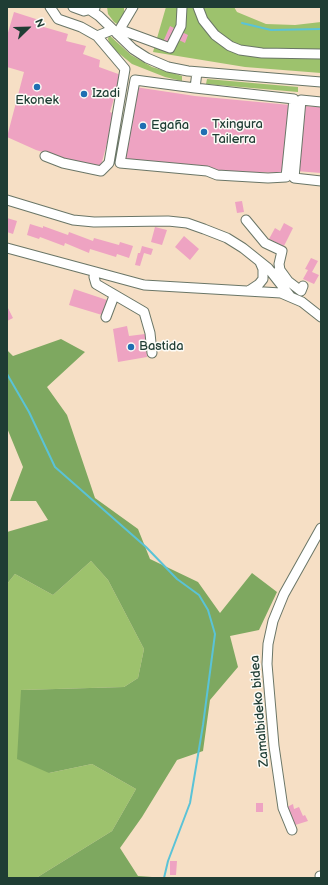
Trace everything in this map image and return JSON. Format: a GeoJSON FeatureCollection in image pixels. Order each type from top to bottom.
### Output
{"type":"FeatureCollection","features":[{"type":"Feature","properties":{"kind":"street"},"geometry":{"type":"LineString","coordinates":[[45,156],[101,172],[110,163],[125,69],[97,36],[81,27],[58,19],[50,7]]}},
{"type":"Feature","properties":{"kind":"street"},"geometry":{"type":"LineString","coordinates":[[73,7],[78,10],[93,9],[133,49],[148,58],[173,68],[197,72],[321,82]]}},
{"type":"Feature","properties":{"kind":"street"},"geometry":{"type":"LineString","coordinates":[[101,7],[114,30],[170,48],[181,26],[182,7]]}},
{"type":"Feature","properties":{"kind":"street"},"geometry":{"type":"LineString","coordinates":[[97,36],[114,30],[133,7]]}},
{"type":"Feature","properties":{"kind":"street"},"geometry":{"type":"LineString","coordinates":[[198,7],[203,20],[215,35],[230,46],[240,50],[262,53],[321,54]]}},
{"type":"Feature","properties":{"kind":"street"},"geometry":{"type":"LineString","coordinates":[[195,88],[197,72]]}},
{"type":"Feature","properties":{"kind":"street"},"geometry":{"type":"LineString","coordinates":[[135,80],[195,88],[294,99],[286,177],[268,178],[217,175],[207,170],[120,163],[135,80]]}},
{"type":"Feature","properties":{"kind":"street"},"geometry":{"type":"LineString","coordinates":[[321,102],[301,100],[294,178],[321,181]]}},
{"type":"Feature","properties":{"kind":"street"},"geometry":{"type":"LineString","coordinates":[[7,200],[80,221],[187,223],[227,238],[294,288],[301,291],[303,286]]}},
{"type":"Feature","properties":{"kind":"street"},"geometry":{"type":"LineString","coordinates":[[246,220],[265,243],[282,251],[279,264],[261,282],[250,290]]}},
{"type":"Feature","properties":{"kind":"street"},"geometry":{"type":"LineString","coordinates":[[7,248],[144,285],[250,290],[291,296],[302,302],[321,317]]}},
{"type":"Feature","properties":{"kind":"street"},"geometry":{"type":"LineString","coordinates":[[95,272],[96,284],[114,296],[144,312],[150,333],[152,353]]}},
{"type":"Feature","properties":{"kind":"street"},"geometry":{"type":"LineString","coordinates":[[271,292],[266,284],[272,272]]}},
{"type":"Feature","properties":{"kind":"street"},"geometry":{"type":"LineString","coordinates":[[272,272],[291,296]]}},
{"type":"Feature","properties":{"kind":"street"},"geometry":{"type":"LineString","coordinates":[[106,317],[114,296]]}},
{"type":"Feature","properties":{"kind":"street","name":"Zamalbideko bidea"},"geometry":{"type":"LineString","coordinates":[[292,830],[283,808],[274,746],[267,664],[268,644],[273,621],[284,594],[321,528]]}},
{"type":"Feature","properties":{"kind":"green space"},"geometry":{"type":"Polygon","coordinates":[[[107,7],[124,8],[124,19],[117,24],[114,22],[108,14],[107,7]]]}},
{"type":"Feature","properties":{"kind":"green space"},"geometry":{"type":"Polygon","coordinates":[[[166,7],[234,7],[237,12],[266,24],[295,25],[321,22],[321,73],[245,67],[153,52],[166,7]]]}},
{"type":"Feature","properties":{"kind":"green space"},"geometry":{"type":"Polygon","coordinates":[[[109,35],[131,55],[152,67],[182,76],[182,81],[165,77],[132,64],[111,47],[108,39],[109,35]]]}},
{"type":"Feature","properties":{"kind":"green space"},"geometry":{"type":"Polygon","coordinates":[[[207,79],[298,87],[298,92],[206,84],[207,79]]]}},
{"type":"Feature","properties":{"kind":"green space"},"geometry":{"type":"Polygon","coordinates":[[[61,339],[85,352],[47,387],[67,415],[95,498],[138,529],[150,559],[198,582],[220,613],[252,573],[277,592],[259,630],[230,636],[238,667],[210,700],[203,751],[177,760],[142,817],[120,848],[138,876],[166,878],[36,878],[112,831],[136,789],[92,764],[49,773],[17,759],[21,690],[124,687],[138,678],[144,649],[108,580],[91,561],[53,595],[15,574],[7,584],[7,532],[48,520],[36,501],[10,501],[23,467],[7,428],[7,350],[13,356],[61,339]]]}},
{"type":"Feature","properties":{"kind":"green space"},"geometry":{"type":"Polygon","coordinates":[[[91,561],[108,580],[144,649],[138,678],[124,687],[21,690],[49,773],[92,764],[136,789],[112,831],[36,878],[7,878],[7,584],[15,574],[53,595],[91,561]]]}},
{"type":"Feature","properties":{"kind":"building"},"geometry":{"type":"Polygon","coordinates":[[[14,12],[39,20],[37,25],[68,34],[66,41],[86,46],[83,54],[100,60],[99,67],[121,75],[110,112],[115,114],[100,169],[36,150],[7,137],[24,72],[7,67],[7,36],[14,12]]]}},
{"type":"Feature","properties":{"kind":"building"},"geometry":{"type":"Polygon","coordinates":[[[170,26],[176,29],[169,45],[163,42],[170,26]]]}},
{"type":"Feature","properties":{"kind":"building"},"geometry":{"type":"Polygon","coordinates":[[[182,32],[188,35],[185,43],[179,40],[182,32]]]}},
{"type":"Feature","properties":{"kind":"building"},"geometry":{"type":"Polygon","coordinates":[[[135,87],[195,96],[290,105],[283,173],[217,171],[217,169],[151,161],[151,164],[122,160],[135,87]]]}},
{"type":"Feature","properties":{"kind":"building"},"geometry":{"type":"Polygon","coordinates":[[[302,106],[321,107],[321,173],[296,171],[302,106]]]}},
{"type":"Feature","properties":{"kind":"building"},"geometry":{"type":"Polygon","coordinates":[[[242,201],[244,212],[237,213],[235,202],[242,201]]]}},
{"type":"Feature","properties":{"kind":"building"},"geometry":{"type":"Polygon","coordinates":[[[7,218],[17,221],[13,234],[7,232],[7,218]]]}},
{"type":"Feature","properties":{"kind":"building"},"geometry":{"type":"Polygon","coordinates":[[[284,223],[293,228],[284,246],[269,239],[275,228],[280,231],[284,223]]]}},
{"type":"Feature","properties":{"kind":"building"},"geometry":{"type":"Polygon","coordinates":[[[30,224],[43,228],[43,226],[68,235],[69,232],[93,241],[94,238],[119,245],[120,242],[133,246],[129,258],[117,254],[116,257],[90,249],[89,253],[65,243],[64,246],[40,237],[39,239],[27,235],[30,224]]]}},
{"type":"Feature","properties":{"kind":"building"},"geometry":{"type":"Polygon","coordinates":[[[155,227],[167,230],[162,245],[151,242],[155,227]]]}},
{"type":"Feature","properties":{"kind":"building"},"geometry":{"type":"Polygon","coordinates":[[[184,236],[199,249],[190,260],[175,247],[184,236]]]}},
{"type":"Feature","properties":{"kind":"building"},"geometry":{"type":"Polygon","coordinates":[[[142,246],[153,249],[151,255],[144,253],[140,266],[135,265],[138,253],[140,253],[142,246]]]}},
{"type":"Feature","properties":{"kind":"building"},"geometry":{"type":"Polygon","coordinates":[[[311,258],[318,261],[312,272],[319,275],[314,284],[303,279],[308,270],[305,269],[311,258]]]}},
{"type":"Feature","properties":{"kind":"building"},"geometry":{"type":"Polygon","coordinates":[[[74,289],[107,300],[102,315],[69,305],[74,289]]]}},
{"type":"Feature","properties":{"kind":"building"},"geometry":{"type":"Polygon","coordinates":[[[7,306],[13,318],[7,321],[7,306]]]}},
{"type":"Feature","properties":{"kind":"building","name":"Bastida"},"geometry":{"type":"Polygon","coordinates":[[[127,326],[129,336],[145,334],[147,357],[118,362],[113,329],[127,326]]]}},
{"type":"Feature","properties":{"kind":"building"},"geometry":{"type":"Polygon","coordinates":[[[256,803],[263,803],[263,812],[256,812],[256,803]]]}},
{"type":"Feature","properties":{"kind":"building"},"geometry":{"type":"Polygon","coordinates":[[[293,804],[294,809],[299,807],[303,816],[305,815],[308,821],[292,826],[285,808],[293,804]]]}},
{"type":"Feature","properties":{"kind":"building"},"geometry":{"type":"Polygon","coordinates":[[[170,861],[177,861],[176,875],[170,875],[170,861]]]}},
{"type":"Feature","properties":{"kind":"waterway"},"geometry":{"type":"LineString","coordinates":[[242,23],[271,30],[321,29]]}},
{"type":"Feature","properties":{"kind":"waterway"},"geometry":{"type":"LineString","coordinates":[[7,374],[29,412],[55,467],[146,547],[177,579],[199,595],[208,610],[215,634],[203,725],[190,803],[168,861],[164,878]]}},
{"type":"Feature","properties":{"kind":"place","name":"Ekonek"},"geometry":{"type":"Point","coordinates":[37,87]}},
{"type":"Feature","properties":{"kind":"place","name":"Izadi"},"geometry":{"type":"Point","coordinates":[84,94]}},
{"type":"Feature","properties":{"kind":"place","name":"Egaña"},"geometry":{"type":"Point","coordinates":[143,126]}},
{"type":"Feature","properties":{"kind":"place","name":"Txingura Tailerra"},"geometry":{"type":"Point","coordinates":[204,132]}},
{"type":"Feature","properties":{"kind":"place","name":"Bastida"},"geometry":{"type":"Point","coordinates":[131,347]}}]}
